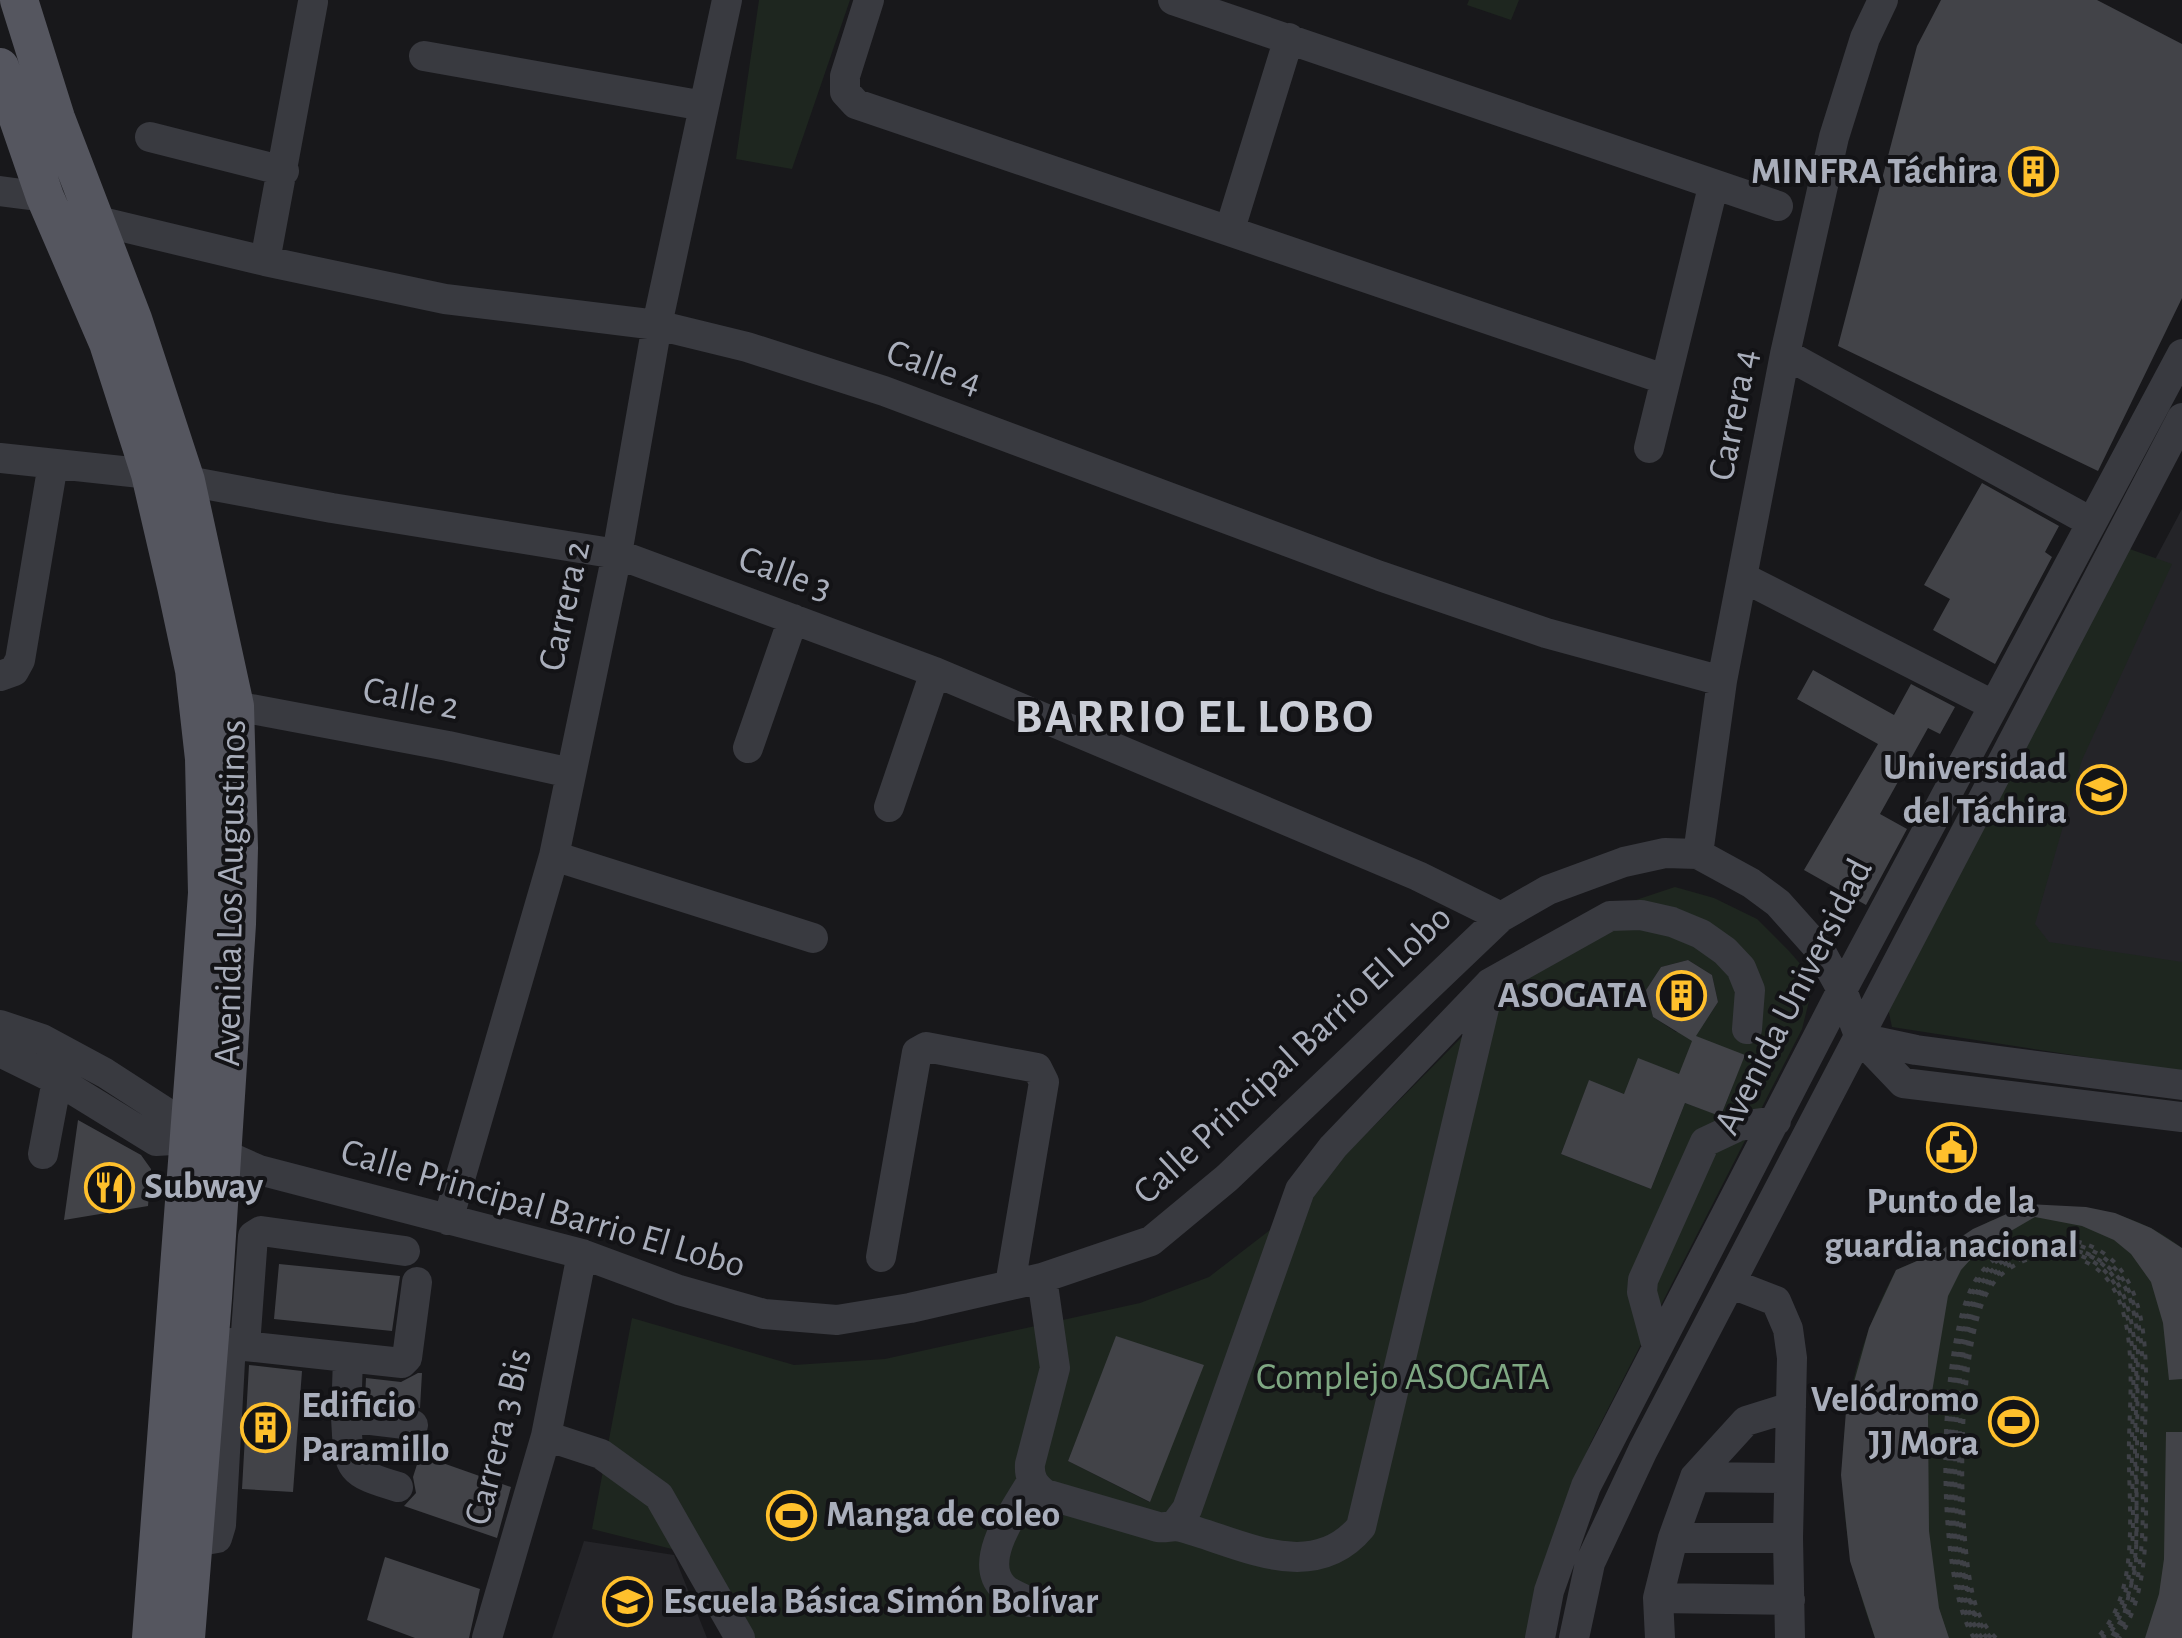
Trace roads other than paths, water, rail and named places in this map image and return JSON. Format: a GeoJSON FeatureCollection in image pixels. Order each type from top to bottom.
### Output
{"type":"FeatureCollection","features":[{"type":"Feature","properties":{"kind":"main road","name":"Avenida Los Augustinos"},"geometry":{"type":"LineString","coordinates":[[19,0],[33,53],[133,319],[168,478],[235,706],[240,848],[238,924],[223,1157],[229,1343],[194,1542],[186,1638]]}},
{"type":"Feature","properties":{"kind":"main road","name":"Avenida Los Augustinos"},"geometry":{"type":"LineString","coordinates":[[0,67],[45,197],[168,478],[204,759],[206,893],[151,1638]]}},
{"type":"Feature","properties":{"kind":"street","name":"Carrera 2"},"geometry":{"type":"LineString","coordinates":[[448,1220],[554,856],[618,554],[658,325],[728,0]]}},
{"type":"Feature","properties":{"kind":"street"},"geometry":{"type":"LineString","coordinates":[[869,0],[845,76],[845,92],[856,104],[1664,379]]}},
{"type":"Feature","properties":{"kind":"street"},"geometry":{"type":"LineString","coordinates":[[1173,0],[1778,206]]}},
{"type":"Feature","properties":{"kind":"street","name":"Carrera 4"},"geometry":{"type":"LineString","coordinates":[[1698,854],[1722,681],[1785,354],[1834,137],[1865,38],[1883,0]]}},
{"type":"Feature","properties":{"kind":"street"},"geometry":{"type":"LineString","coordinates":[[265,262],[313,2]]}},
{"type":"Feature","properties":{"kind":"street"},"geometry":{"type":"LineString","coordinates":[[1230,229],[1288,38]]}},
{"type":"Feature","properties":{"kind":"street"},"geometry":{"type":"LineString","coordinates":[[424,56],[704,106]]}},
{"type":"Feature","properties":{"kind":"street"},"geometry":{"type":"LineString","coordinates":[[150,137],[284,170]]}},
{"type":"Feature","properties":{"kind":"street"},"geometry":{"type":"LineString","coordinates":[[1649,448],[1713,187]]}},
{"type":"Feature","properties":{"kind":"street"},"geometry":{"type":"LineString","coordinates":[[0,191],[45,197]]}},
{"type":"Feature","properties":{"kind":"street","name":"Calle 4"},"geometry":{"type":"LineString","coordinates":[[94,220],[265,262],[445,299],[658,325],[747,347],[884,391],[1362,570],[1546,633],[1722,681]]}},
{"type":"Feature","properties":{"kind":"street"},"geometry":{"type":"LineString","coordinates":[[1785,354],[2091,522]]}},
{"type":"Feature","properties":{"kind":"street","name":"Avenida Universidad"},"geometry":{"type":"LineString","coordinates":[[1540,1638],[1548,1591],[1586,1486],[1656,1346],[2182,354]]}},
{"type":"Feature","properties":{"kind":"street","name":"Avenida Universidad"},"geometry":{"type":"LineString","coordinates":[[1574,1638],[1597,1547],[1643,1450],[2182,418]]}},
{"type":"Feature","properties":{"kind":"street","name":"Calle 3"},"geometry":{"type":"LineString","coordinates":[[0,458],[168,478],[618,554],[935,672],[1418,876],[1501,917]]}},
{"type":"Feature","properties":{"kind":"street"},"geometry":{"type":"LineString","coordinates":[[0,676],[14,671],[20,660],[53,464]]}},
{"type":"Feature","properties":{"kind":"street"},"geometry":{"type":"LineString","coordinates":[[1744,578],[1994,704]]}},
{"type":"Feature","properties":{"kind":"street"},"geometry":{"type":"LineString","coordinates":[[748,748],[794,618]]}},
{"type":"Feature","properties":{"kind":"street"},"geometry":{"type":"LineString","coordinates":[[889,807],[935,672]]}},
{"type":"Feature","properties":{"kind":"street","name":"Calle 2"},"geometry":{"type":"LineString","coordinates":[[235,706],[448,746],[570,774]]}},
{"type":"Feature","properties":{"kind":"street","name":"Calle Principal Barrio El Lobo"},"geometry":{"type":"LineString","coordinates":[[189,1140],[258,1170],[582,1254],[678,1290],[764,1314],[838,1320],[910,1308],[1042,1278],[1150,1242],[1240,1166],[1501,917],[1548,890],[1611,866],[1665,853],[1698,854]]}},
{"type":"Feature","properties":{"kind":"street"},"geometry":{"type":"LineString","coordinates":[[1698,854],[1751,883],[1778,904],[1820,950],[1842,990],[1860,1038],[1903,1083],[2182,1118]]}},
{"type":"Feature","properties":{"kind":"street"},"geometry":{"type":"LineString","coordinates":[[554,856],[812,938]]}},
{"type":"Feature","properties":{"kind":"street"},"geometry":{"type":"LineString","coordinates":[[1175,1525],[1188,1509],[1300,1190],[1333,1147],[1490,982],[1610,916],[1641,915],[1700,934],[1741,968],[1750,990],[1747,1028]]}},
{"type":"Feature","properties":{"kind":"street"},"geometry":{"type":"LineString","coordinates":[[1032,1481],[1045,1494],[1158,1527],[1175,1525],[1243,1550],[1288,1556],[1327,1552],[1349,1541],[1361,1526],[1490,982]]}},
{"type":"Feature","properties":{"kind":"street"},"geometry":{"type":"LineString","coordinates":[[0,1025],[42,1039],[105,1073],[173,1117],[189,1140]]}},
{"type":"Feature","properties":{"kind":"street"},"geometry":{"type":"LineString","coordinates":[[1860,1038],[1916,1050],[2182,1085]]}},
{"type":"Feature","properties":{"kind":"street"},"geometry":{"type":"LineString","coordinates":[[881,1258],[916,1052],[926,1047],[1038,1068],[1044,1082],[1010,1285]]}},
{"type":"Feature","properties":{"kind":"street"},"geometry":{"type":"LineString","coordinates":[[0,1052],[57,1080],[156,1141],[189,1140]]}},
{"type":"Feature","properties":{"kind":"street"},"geometry":{"type":"LineString","coordinates":[[42,1154],[57,1080]]}},
{"type":"Feature","properties":{"kind":"street"},"geometry":{"type":"LineString","coordinates":[[1656,1346],[1642,1292],[1643,1280],[1705,1142],[1739,1126],[1776,1121]]}},
{"type":"Feature","properties":{"kind":"street"},"geometry":{"type":"LineString","coordinates":[[405,1251],[262,1231],[253,1236],[229,1343],[396,1364],[407,1358],[418,1282]]}},
{"type":"Feature","properties":{"kind":"street","name":"Carrera 3 Bis"},"geometry":{"type":"LineString","coordinates":[[487,1638],[546,1436],[582,1254]]}},
{"type":"Feature","properties":{"kind":"street"},"geometry":{"type":"LineString","coordinates":[[1030,1602],[1002,1586],[992,1563],[1000,1538],[1032,1481],[1030,1464],[1056,1368],[1042,1278]]}},
{"type":"Feature","properties":{"kind":"street"},"geometry":{"type":"LineString","coordinates":[[1732,1284],[1776,1301],[1788,1328],[1792,1358],[1788,1478],[1790,1638]]}},
{"type":"Feature","properties":{"kind":"street"},"geometry":{"type":"LineString","coordinates":[[348,1358],[349,1460],[364,1478],[398,1487]]}},
{"type":"Feature","properties":{"kind":"street"},"geometry":{"type":"LineString","coordinates":[[1660,1638],[1658,1598],[1673,1538],[1695,1477],[1746,1421],[1792,1406]]}},
{"type":"Feature","properties":{"kind":"street"},"geometry":{"type":"LineString","coordinates":[[346,1417],[412,1426]]}},
{"type":"Feature","properties":{"kind":"street"},"geometry":{"type":"LineString","coordinates":[[546,1436],[601,1454],[659,1496],[740,1638]]}},
{"type":"Feature","properties":{"kind":"street"},"geometry":{"type":"LineString","coordinates":[[1695,1477],[1788,1478]]}},
{"type":"Feature","properties":{"kind":"street"},"geometry":{"type":"LineString","coordinates":[[1673,1538],[1788,1538]]}},
{"type":"Feature","properties":{"kind":"street"},"geometry":{"type":"LineString","coordinates":[[1658,1598],[1790,1600]]}},
{"type":"Feature","properties":{"kind":"place","name":"MINFRA Táchira"},"geometry":{"type":"Point","coordinates":[2033,172]}},
{"type":"Feature","properties":{"kind":"place","name":"Universidad del Táchira"},"geometry":{"type":"Point","coordinates":[2102,790]}},
{"type":"Feature","properties":{"kind":"place","name":"ASOGATA"},"geometry":{"type":"Point","coordinates":[1682,996]}},
{"type":"Feature","properties":{"kind":"place","name":"Punto de la guardia nacional"},"geometry":{"type":"Point","coordinates":[1951,1148]}},
{"type":"Feature","properties":{"kind":"place","name":"Subway"},"geometry":{"type":"Point","coordinates":[109,1187]}},
{"type":"Feature","properties":{"kind":"place","name":"Velódromo JJ Mora"},"geometry":{"type":"Point","coordinates":[2014,1422]}},
{"type":"Feature","properties":{"kind":"place","name":"Edificio Paramillo"},"geometry":{"type":"Point","coordinates":[266,1428]}},
{"type":"Feature","properties":{"kind":"place","name":"Manga de coleo"},"geometry":{"type":"Point","coordinates":[791,1515]}},
{"type":"Feature","properties":{"kind":"place","name":"Escuela Básica Simón Bolívar"},"geometry":{"type":"Point","coordinates":[628,1602]}},
{"type":"Feature","properties":{"kind":"district","name":"BARRIO EL LOBO"},"geometry":{"type":"Point","coordinates":[1195,718]}},
{"type":"Feature","properties":{"kind":"park label","name":"Complejo ASOGATA"},"geometry":{"type":"Point","coordinates":[1403,1378]}}]}
